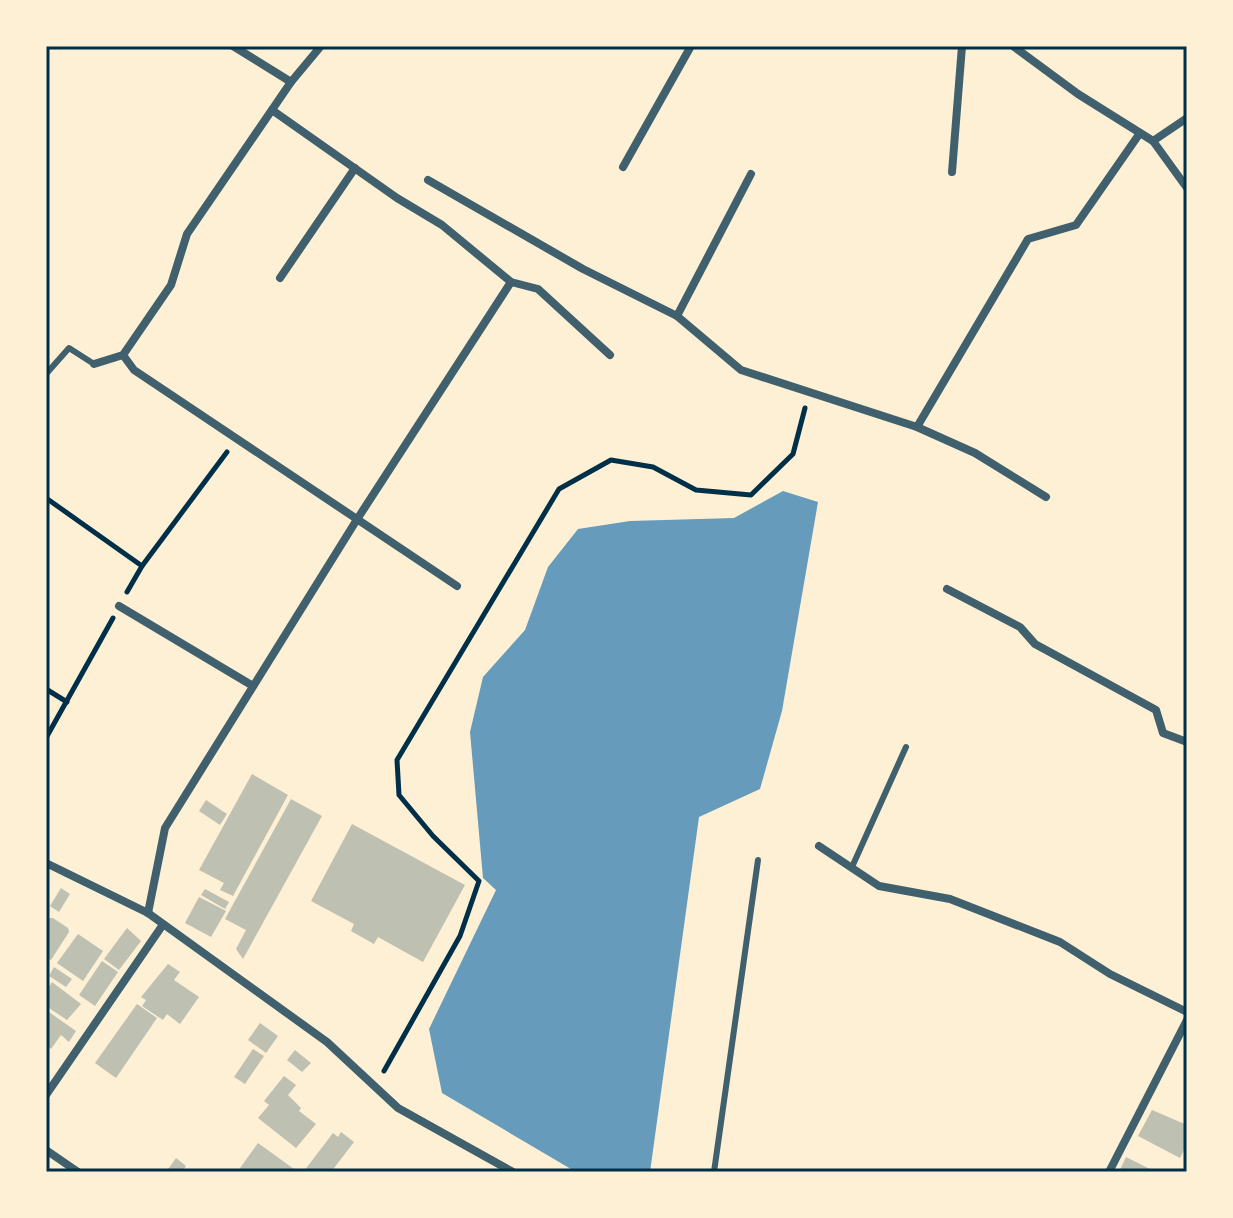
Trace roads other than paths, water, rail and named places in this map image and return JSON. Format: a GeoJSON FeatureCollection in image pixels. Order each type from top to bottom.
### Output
{"type":"FeatureCollection","features":[{"type":"Feature","properties":{"kind":"street"},"geometry":{"type":"LineString","coordinates":[[233,46],[291,82]]}},
{"type":"Feature","properties":{"kind":"street"},"geometry":{"type":"LineString","coordinates":[[94,364],[123,355],[171,285],[187,234],[291,82],[321,46]]}},
{"type":"Feature","properties":{"kind":"street"},"geometry":{"type":"LineString","coordinates":[[623,167],[691,46]]}},
{"type":"Feature","properties":{"kind":"street"},"geometry":{"type":"LineString","coordinates":[[952,172],[962,46]]}},
{"type":"Feature","properties":{"kind":"street"},"geometry":{"type":"LineString","coordinates":[[1013,46],[1078,94],[1153,141],[1187,188]]}},
{"type":"Feature","properties":{"kind":"street"},"geometry":{"type":"LineString","coordinates":[[272,110],[442,225],[511,282],[538,289],[610,355]]}},
{"type":"Feature","properties":{"kind":"street"},"geometry":{"type":"LineString","coordinates":[[1153,141],[1187,118]]}},
{"type":"Feature","properties":{"kind":"street"},"geometry":{"type":"LineString","coordinates":[[917,427],[1028,239],[1076,225],[1140,133]]}},
{"type":"Feature","properties":{"kind":"street"},"geometry":{"type":"LineString","coordinates":[[280,278],[355,168]]}},
{"type":"Feature","properties":{"kind":"street"},"geometry":{"type":"LineString","coordinates":[[677,316],[751,174]]}},
{"type":"Feature","properties":{"kind":"street"},"geometry":{"type":"LineString","coordinates":[[428,180],[583,269],[677,316],[741,370],[917,427],[975,453],[1046,497]]}},
{"type":"Feature","properties":{"kind":"street"},"geometry":{"type":"LineString","coordinates":[[148,913],[165,828],[356,521],[511,282]]}},
{"type":"Feature","properties":{"kind":"street"},"geometry":{"type":"LineString","coordinates":[[123,355],[134,370],[457,586]]}},
{"type":"Feature","properties":{"kind":"street"},"geometry":{"type":"LineString","coordinates":[[947,589],[1020,627],[1035,644],[1156,710],[1163,733],[1187,742]]}},
{"type":"Feature","properties":{"kind":"street"},"geometry":{"type":"LineString","coordinates":[[119,606],[253,686]]}},
{"type":"Feature","properties":{"kind":"street"},"geometry":{"type":"LineString","coordinates":[[819,846],[879,886],[950,899],[1060,942],[1110,974],[1187,1012]]}},
{"type":"Feature","properties":{"kind":"street"},"geometry":{"type":"LineString","coordinates":[[46,863],[148,913],[327,1042],[398,1108],[513,1172]]}},
{"type":"Feature","properties":{"kind":"street"},"geometry":{"type":"LineString","coordinates":[[46,1095],[162,926]]}},
{"type":"Feature","properties":{"kind":"street"},"geometry":{"type":"LineString","coordinates":[[1109,1172],[1187,1020]]}},
{"type":"Feature","properties":{"kind":"street"},"geometry":{"type":"LineString","coordinates":[[46,1150],[78,1172]]}},
{"type":"Feature","properties":{"kind":"lane"},"geometry":{"type":"LineString","coordinates":[[46,374],[69,348],[94,364]]}},
{"type":"Feature","properties":{"kind":"lane"},"geometry":{"type":"LineString","coordinates":[[852,867],[906,747]]}},
{"type":"Feature","properties":{"kind":"lane"},"geometry":{"type":"LineString","coordinates":[[714,1172],[758,860]]}},
{"type":"Feature","properties":{"kind":"water"},"geometry":{"type":"Polygon","coordinates":[[[783,491],[818,502],[782,711],[760,789],[699,817],[650,1172],[576,1172],[442,1093],[429,1029],[496,890],[483,878],[470,732],[483,677],[525,630],[548,567],[578,529],[630,521],[734,518],[783,491]]]}}]}
